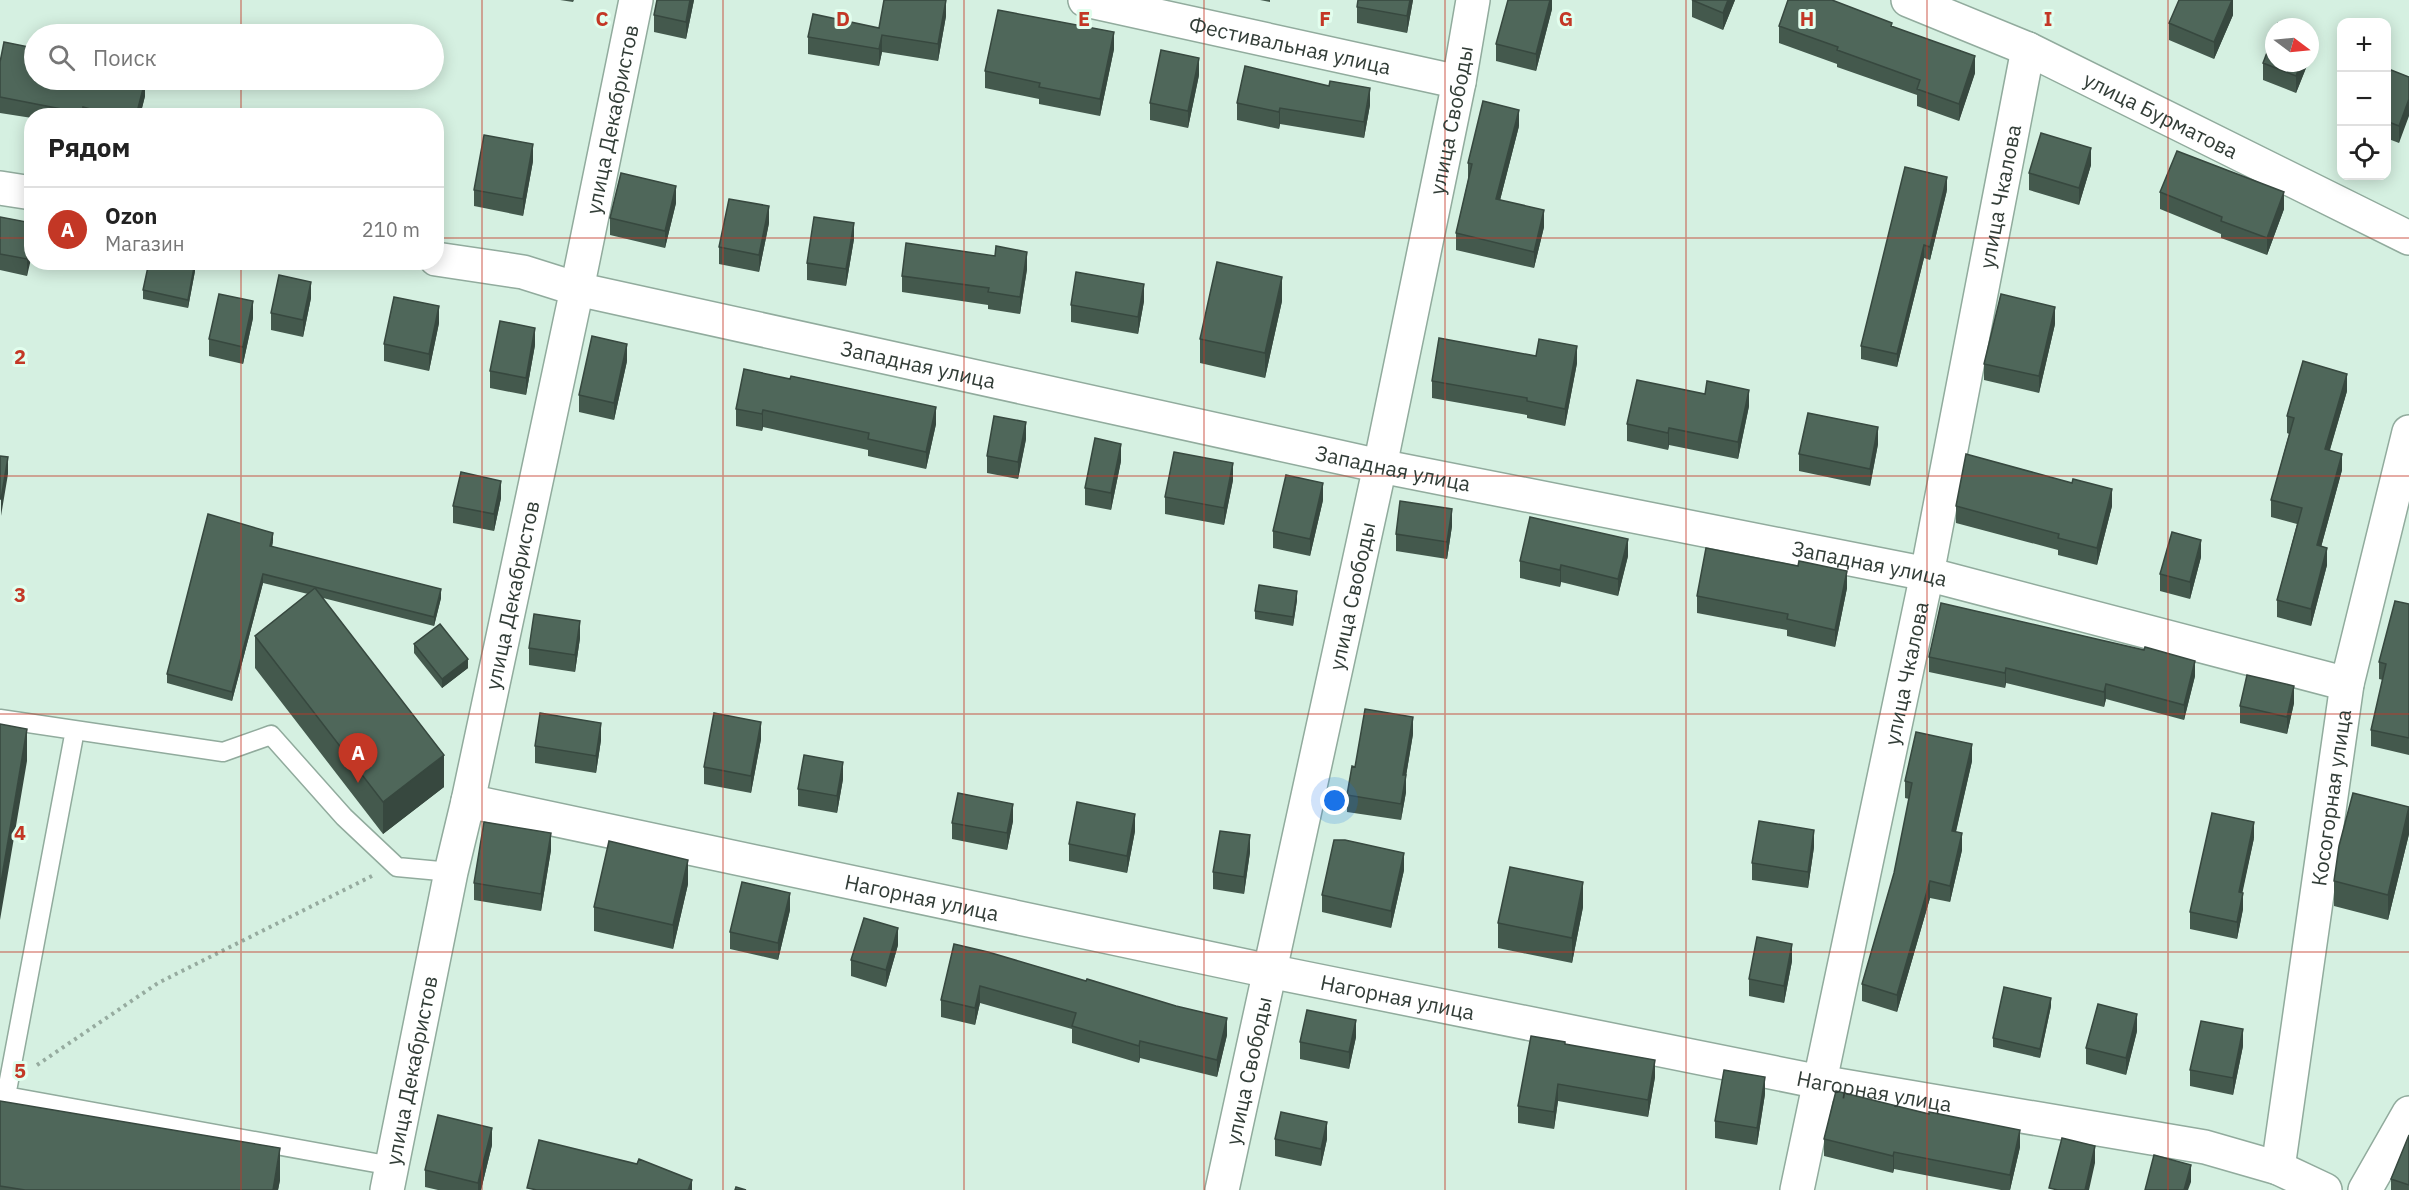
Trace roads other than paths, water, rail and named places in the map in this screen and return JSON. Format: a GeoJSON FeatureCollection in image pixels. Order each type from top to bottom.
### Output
{"type":"FeatureCollection","features":[{"type":"Feature","properties":{"kind":"street","name":"улица Декабристов"},"geometry":{"type":"LineString","coordinates":[[389,1178],[451,872],[577,290],[636,0]]}},
{"type":"Feature","properties":{"kind":"street","name":"Фестивальная улица"},"geometry":{"type":"LineString","coordinates":[[1085,0],[1459,82]]}},
{"type":"Feature","properties":{"kind":"street","name":"улица Свободы"},"geometry":{"type":"LineString","coordinates":[[1222,1190],[1380,466],[1459,82],[1473,0]]}},
{"type":"Feature","properties":{"kind":"street","name":"улица Бурматова"},"geometry":{"type":"LineString","coordinates":[[1908,0],[2028,49],[2409,238]]}},
{"type":"Feature","properties":{"kind":"street","name":"улица Чкалова"},"geometry":{"type":"LineString","coordinates":[[1797,1190],[1927,574],[2028,49]]}},
{"type":"Feature","properties":{"kind":"street"},"geometry":{"type":"LineString","coordinates":[[0,188],[24,192]]}},
{"type":"Feature","properties":{"kind":"street","name":"Западная улица"},"geometry":{"type":"LineString","coordinates":[[444,260],[523,273],[577,290],[1380,466],[1927,574],[2347,684]]}},
{"type":"Feature","properties":{"kind":"street","name":"Косогорная улица"},"geometry":{"type":"LineString","coordinates":[[2278,1168],[2347,684],[2409,432]]}},
{"type":"Feature","properties":{"kind":"street","name":"Нагорная улица"},"geometry":{"type":"LineString","coordinates":[[468,801],[1269,971],[1820,1082],[2205,1147],[2278,1168],[2325,1190]]}},
{"type":"Feature","properties":{"kind":"street"},"geometry":{"type":"LineString","coordinates":[[2365,1190],[2409,1113]]}},
{"type":"Feature","properties":{"kind":"lane"},"geometry":{"type":"LineString","coordinates":[[0,719],[223,752],[271,735],[344,817],[394,865],[451,872]]}},
{"type":"Feature","properties":{"kind":"lane"},"geometry":{"type":"LineString","coordinates":[[75,730],[6,1096],[389,1178]]}},
{"type":"Feature","properties":{"kind":"place","name":"Ozon"},"geometry":{"type":"Point","coordinates":[358,783]}}]}
